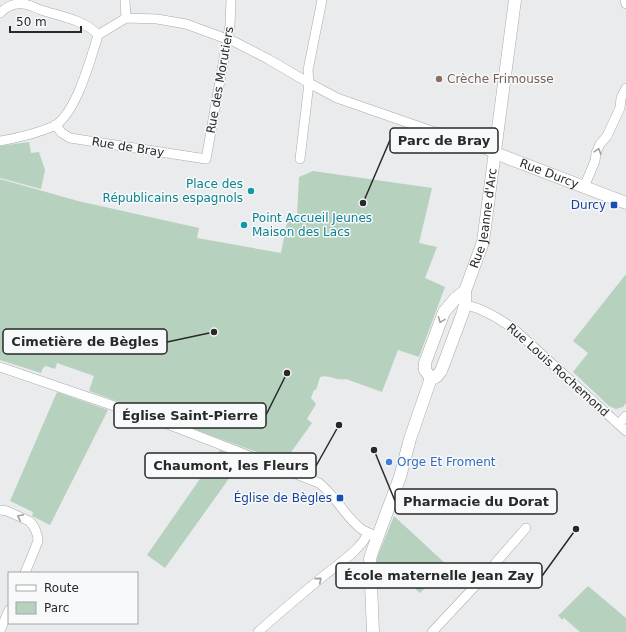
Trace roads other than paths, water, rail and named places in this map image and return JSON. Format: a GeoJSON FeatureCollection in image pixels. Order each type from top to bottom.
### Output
{"type":"FeatureCollection","features":[{"type":"Feature","properties":{"kind":"street"},"geometry":{"type":"LineString","coordinates":[[125,0],[126,18]]}},
{"type":"Feature","properties":{"kind":"street","name":"Rue des Morutiers"},"geometry":{"type":"LineString","coordinates":[[206,159],[228,39],[231,0]]}},
{"type":"Feature","properties":{"kind":"street"},"geometry":{"type":"LineString","coordinates":[[300,159],[309,83],[308,70],[322,0]]}},
{"type":"Feature","properties":{"kind":"street","name":"Rue Jeanne d'Arc"},"geometry":{"type":"LineString","coordinates":[[431,378],[436,377],[441,371],[462,315],[465,305],[465,291],[483,242],[515,0]]}},
{"type":"Feature","properties":{"kind":"street"},"geometry":{"type":"LineString","coordinates":[[624,0],[626,4]]}},
{"type":"Feature","properties":{"kind":"street"},"geometry":{"type":"LineString","coordinates":[[0,13],[12,5],[23,4],[76,22],[94,30],[98,35]]}},
{"type":"Feature","properties":{"kind":"street"},"geometry":{"type":"LineString","coordinates":[[0,141],[16,138],[55,125],[66,114],[80,90],[98,35],[126,18],[157,19],[186,24],[228,39],[268,59],[337,98],[495,153]]}},
{"type":"Feature","properties":{"kind":"street"},"geometry":{"type":"LineString","coordinates":[[584,187],[596,161],[596,153],[600,144],[607,136],[620,108],[621,98],[626,88]]}},
{"type":"Feature","properties":{"kind":"street","name":"Rue de Bray"},"geometry":{"type":"LineString","coordinates":[[55,125],[62,133],[70,138],[206,159]]}},
{"type":"Feature","properties":{"kind":"street","name":"Rue Durcy"},"geometry":{"type":"LineString","coordinates":[[495,153],[626,204]]}},
{"type":"Feature","properties":{"kind":"street","name":"Rue Jeanne d'Arc"},"geometry":{"type":"LineString","coordinates":[[431,378],[425,370],[425,363],[444,312],[455,299],[465,291]]}},
{"type":"Feature","properties":{"kind":"street","name":"Rue Louis Rochemond"},"geometry":{"type":"LineString","coordinates":[[465,305],[472,306],[497,317],[515,330],[626,431]]}},
{"type":"Feature","properties":{"kind":"street"},"geometry":{"type":"LineString","coordinates":[[0,367],[170,425],[319,483],[326,488],[358,526],[372,535]]}},
{"type":"Feature","properties":{"kind":"street","name":"Rue Jeanne d'Arc"},"geometry":{"type":"LineString","coordinates":[[373,632],[370,559],[372,535],[400,476],[410,439],[431,378]]}},
{"type":"Feature","properties":{"kind":"street"},"geometry":{"type":"LineString","coordinates":[[619,424],[626,416]]}},
{"type":"Feature","properties":{"kind":"street"},"geometry":{"type":"LineString","coordinates":[[0,510],[7,511],[29,521],[38,537],[38,541],[25,572]]}},
{"type":"Feature","properties":{"kind":"street"},"geometry":{"type":"LineString","coordinates":[[432,632],[479,582],[526,528]]}},
{"type":"Feature","properties":{"kind":"street"},"geometry":{"type":"LineString","coordinates":[[258,632],[333,570],[366,538],[372,535]]}},
{"type":"Feature","properties":{"kind":"street"},"geometry":{"type":"LineString","coordinates":[[0,631],[8,612]]}},
{"type":"Feature","properties":{"kind":"place","name":"Crèche Frimousse"},"geometry":{"type":"Point","coordinates":[439,79]}},
{"type":"Feature","properties":{"kind":"place","name":"Place des Républicains espagnols"},"geometry":{"type":"Point","coordinates":[251,191]}},
{"type":"Feature","properties":{"kind":"place","name":"Parc de Bray"},"geometry":{"type":"Point","coordinates":[363,203]}},
{"type":"Feature","properties":{"kind":"place","name":"Durcy"},"geometry":{"type":"Point","coordinates":[614,205]}},
{"type":"Feature","properties":{"kind":"place","name":"Point Accueil Jeunes Maison des Lacs"},"geometry":{"type":"Point","coordinates":[244,225]}},
{"type":"Feature","properties":{"kind":"place","name":"Cimetière de Bègles"},"geometry":{"type":"Point","coordinates":[214,332]}},
{"type":"Feature","properties":{"kind":"place","name":"Église Saint-Pierre"},"geometry":{"type":"Point","coordinates":[287,373]}},
{"type":"Feature","properties":{"kind":"place","name":"Chaumont, les Fleurs"},"geometry":{"type":"Point","coordinates":[339,425]}},
{"type":"Feature","properties":{"kind":"place","name":"Pharmacie du Dorat"},"geometry":{"type":"Point","coordinates":[374,450]}},
{"type":"Feature","properties":{"kind":"place","name":"Orge Et Froment"},"geometry":{"type":"Point","coordinates":[389,462]}},
{"type":"Feature","properties":{"kind":"place","name":"Église de Bègles"},"geometry":{"type":"Point","coordinates":[340,498]}},
{"type":"Feature","properties":{"kind":"place","name":"École maternelle Jean Zay"},"geometry":{"type":"Point","coordinates":[576,529]}}]}
